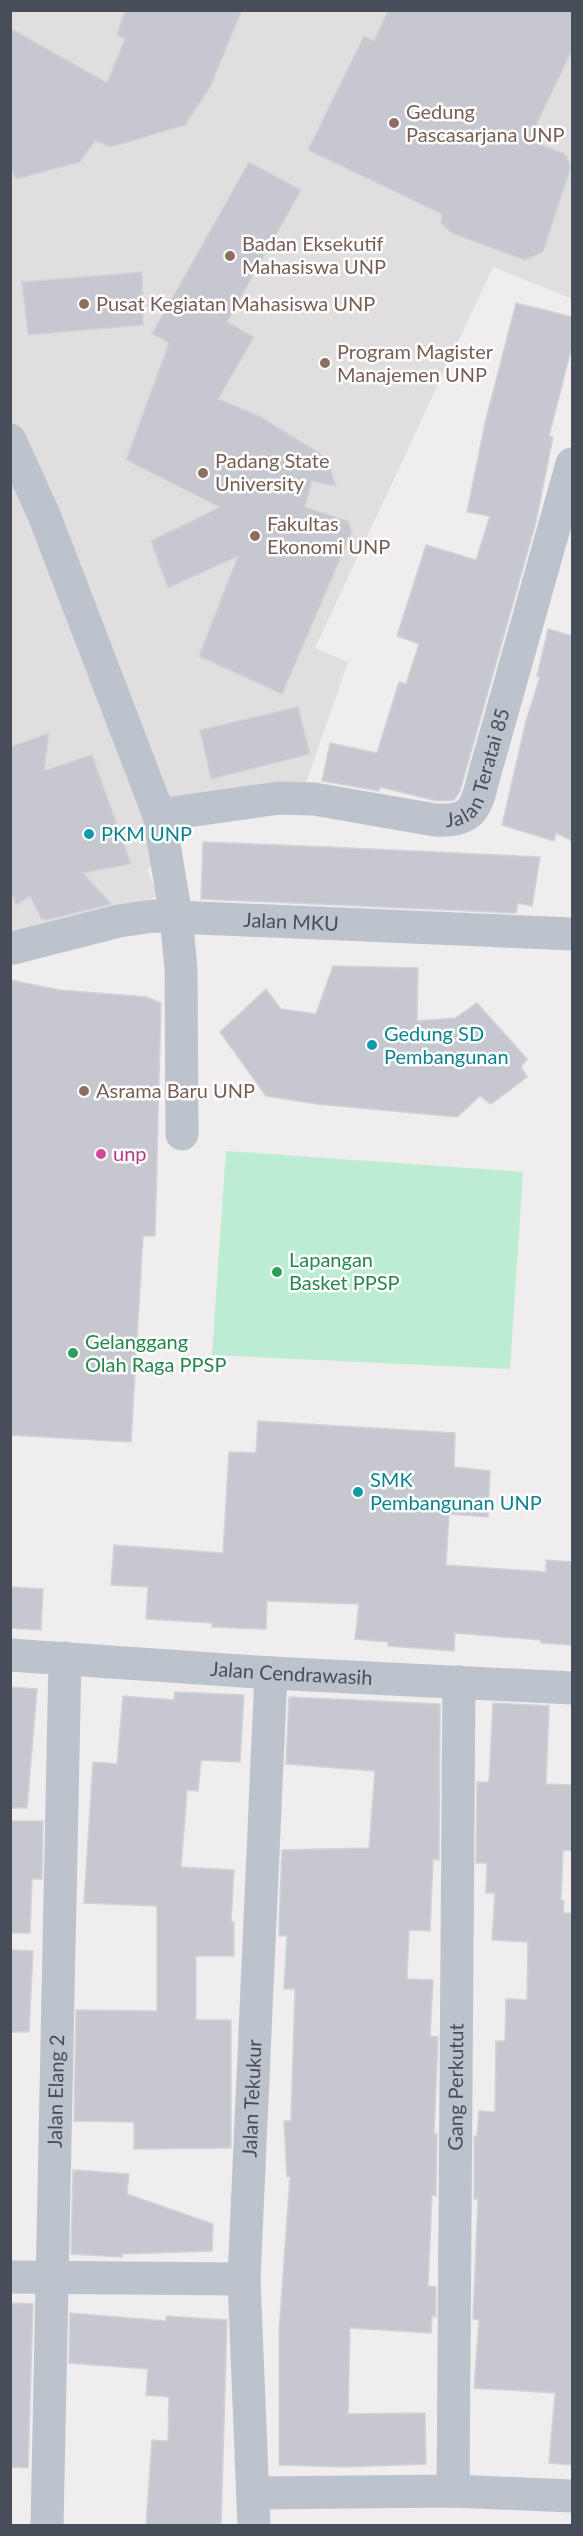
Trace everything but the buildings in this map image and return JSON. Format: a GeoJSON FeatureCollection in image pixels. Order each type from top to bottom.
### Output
{"type":"FeatureCollection","features":[{"type":"Feature","properties":{"kind":"street"},"geometry":{"type":"LineString","coordinates":[[10,440],[45,515],[159,815],[176,916],[181,969],[182,1134]]}},
{"type":"Feature","properties":{"kind":"street","name":"Jalan Teratai 85"},"geometry":{"type":"LineString","coordinates":[[159,815],[279,798],[314,799],[435,820],[452,821],[465,818],[473,810],[488,762],[573,464]]}},
{"type":"Feature","properties":{"kind":"street","name":"Jalan MKU"},"geometry":{"type":"LineString","coordinates":[[13,948],[119,921],[176,916],[573,934]]}},
{"type":"Feature","properties":{"kind":"street","name":"Jalan Cendrawasih"},"geometry":{"type":"LineString","coordinates":[[10,1655],[271,1673],[573,1688]]}},
{"type":"Feature","properties":{"kind":"street","name":"Jalan Elang 2"},"geometry":{"type":"LineString","coordinates":[[47,2526],[54,2278],[65,1658]]}},
{"type":"Feature","properties":{"kind":"street","name":"Jalan Tekukur"},"geometry":{"type":"LineString","coordinates":[[254,2526],[244,2279],[271,1673]]}},
{"type":"Feature","properties":{"kind":"street","name":"Gang Perkutut"},"geometry":{"type":"LineString","coordinates":[[453,2491],[459,1682]]}},
{"type":"Feature","properties":{"kind":"street"},"geometry":{"type":"LineString","coordinates":[[10,2277],[244,2279]]}},
{"type":"Feature","properties":{"kind":"street"},"geometry":{"type":"LineString","coordinates":[[254,2493],[453,2491],[573,2496]]}},
{"type":"Feature","properties":{"kind":"shaded area","name":"Padang State University"},"geometry":{"type":"Polygon","coordinates":[[[10,11],[572,11],[572,299],[493,267],[315,648],[348,662],[306,783],[179,804],[193,832],[147,869],[158,896],[11,944],[10,11]]]}},
{"type":"Feature","properties":{"kind":"green space"},"geometry":{"type":"Polygon","coordinates":[[[226,1151],[523,1172],[510,1369],[212,1355],[226,1151]]]}},
{"type":"Feature","properties":{"kind":"place","name":"Gedung Pascasarjana UNP"},"geometry":{"type":"Point","coordinates":[394,123]}},
{"type":"Feature","properties":{"kind":"place","name":"Badan Eksekutif Mahasiswa UNP"},"geometry":{"type":"Point","coordinates":[230,256]}},
{"type":"Feature","properties":{"kind":"place","name":"Pusat Kegiatan Mahasiswa UNP"},"geometry":{"type":"Point","coordinates":[84,304]}},
{"type":"Feature","properties":{"kind":"place","name":"Program Magister Manajemen UNP"},"geometry":{"type":"Point","coordinates":[325,363]}},
{"type":"Feature","properties":{"kind":"place","name":"Padang State University"},"geometry":{"type":"Point","coordinates":[203,473]}},
{"type":"Feature","properties":{"kind":"place","name":"Fakultas Ekonomi UNP"},"geometry":{"type":"Point","coordinates":[255,536]}},
{"type":"Feature","properties":{"kind":"place","name":"PKM UNP"},"geometry":{"type":"Point","coordinates":[89,834]}},
{"type":"Feature","properties":{"kind":"place","name":"Gedung SD Pembangunan"},"geometry":{"type":"Point","coordinates":[372,1045]}},
{"type":"Feature","properties":{"kind":"place","name":"Asrama Baru UNP"},"geometry":{"type":"Point","coordinates":[84,1091]}},
{"type":"Feature","properties":{"kind":"place","name":"unp"},"geometry":{"type":"Point","coordinates":[101,1154]}},
{"type":"Feature","properties":{"kind":"place","name":"Lapangan Basket PPSP"},"geometry":{"type":"Point","coordinates":[277,1272]}},
{"type":"Feature","properties":{"kind":"place","name":"Gelanggang Olah Raga PPSP"},"geometry":{"type":"Point","coordinates":[73,1353]}},
{"type":"Feature","properties":{"kind":"place","name":"SMK Pembangunan UNP"},"geometry":{"type":"Point","coordinates":[358,1492]}}]}
